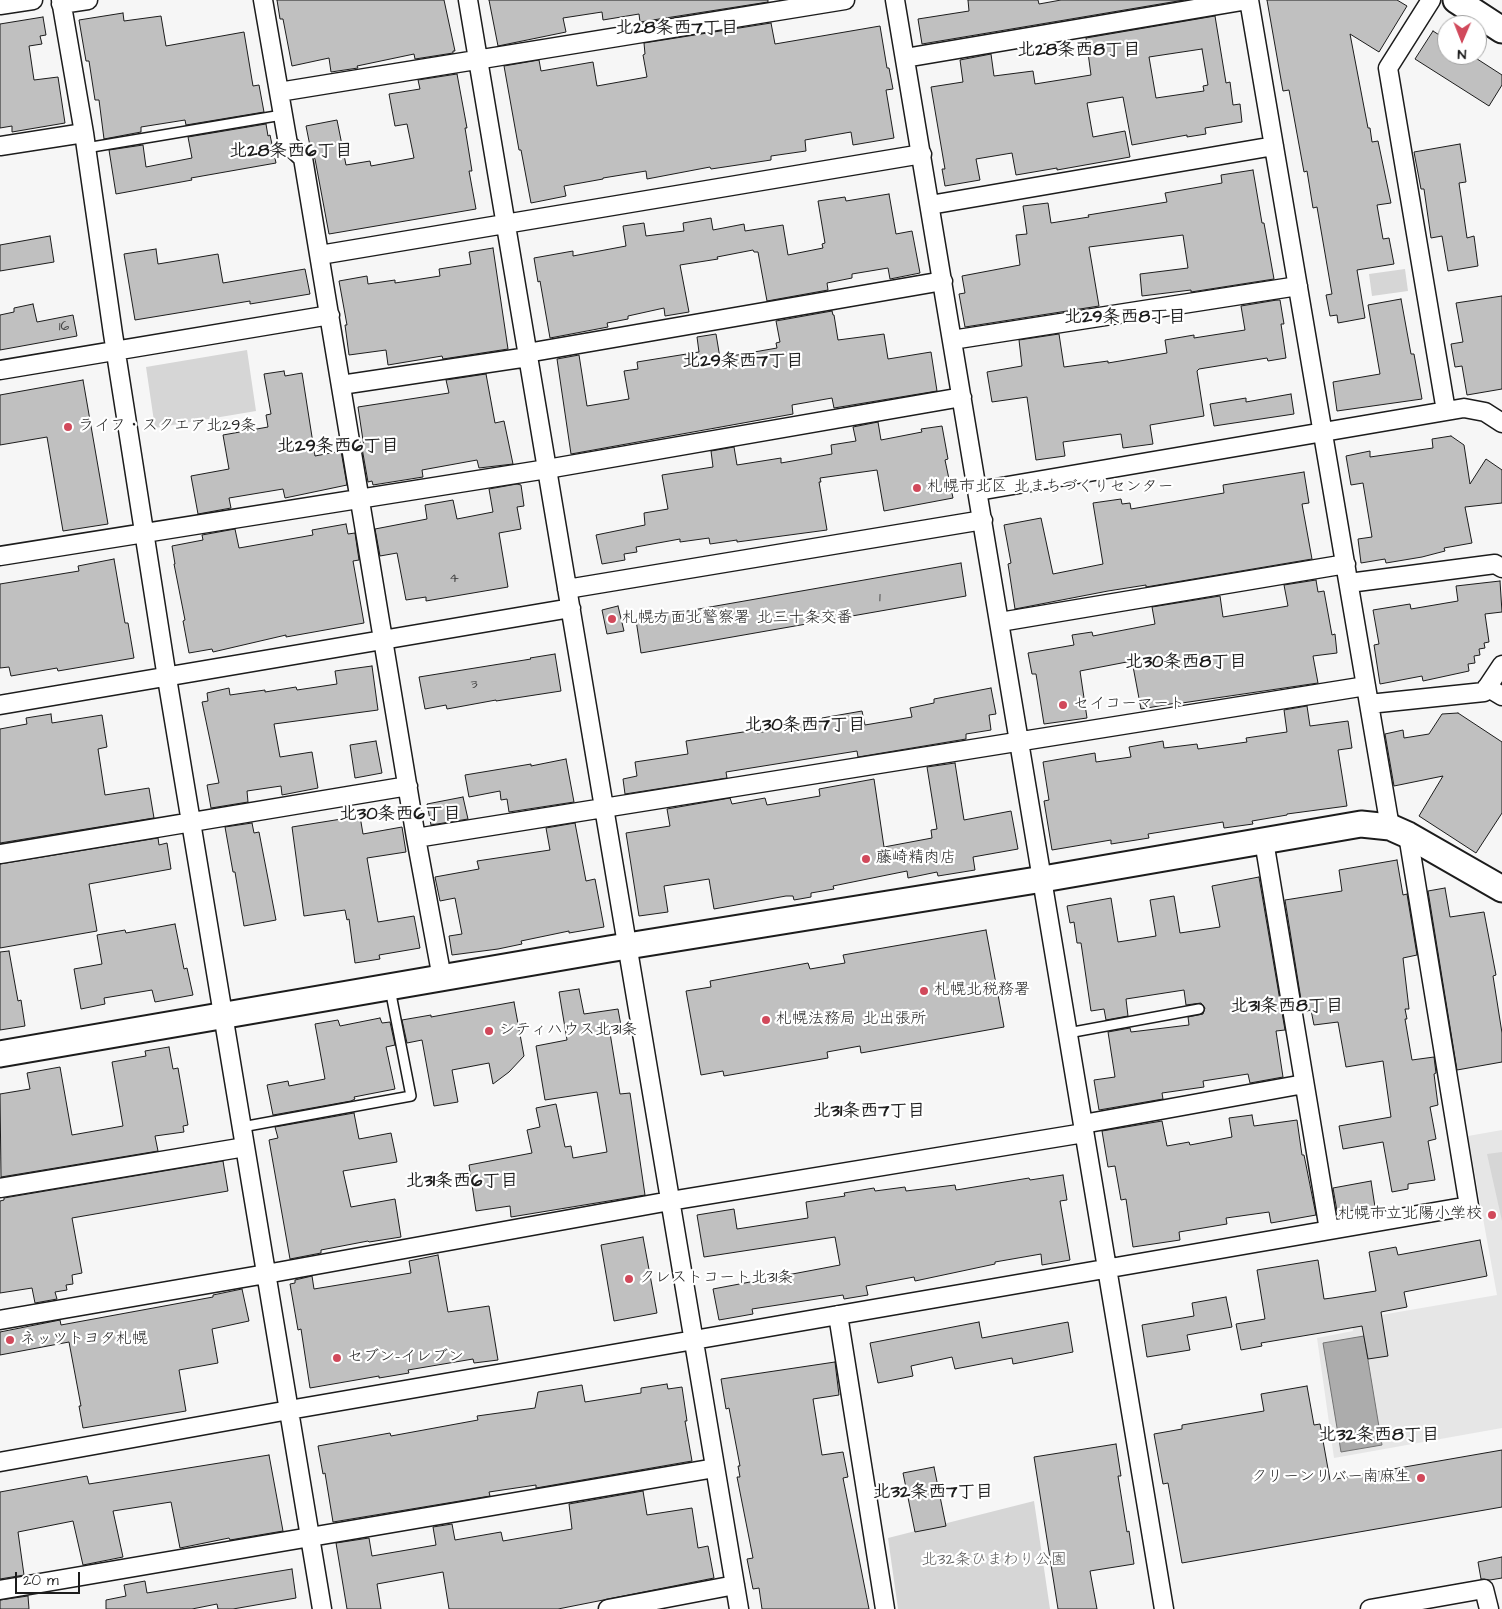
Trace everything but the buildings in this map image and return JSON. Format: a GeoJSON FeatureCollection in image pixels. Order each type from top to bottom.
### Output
{"type":"FeatureCollection","features":[{"type":"Feature","properties":{"kind":"street"},"geometry":{"type":"LineString","coordinates":[[0,6],[32,0]]}},
{"type":"Feature","properties":{"kind":"street"},"geometry":{"type":"LineString","coordinates":[[88,0],[61,2],[85,140],[167,678],[322,1609]]}},
{"type":"Feature","properties":{"kind":"street"},"geometry":{"type":"LineString","coordinates":[[263,0],[288,144],[303,158],[416,838],[442,978]]}},
{"type":"Feature","properties":{"kind":"street"},"geometry":{"type":"LineString","coordinates":[[468,0],[739,1609]]}},
{"type":"Feature","properties":{"kind":"street"},"geometry":{"type":"LineString","coordinates":[[279,92],[845,0]]}},
{"type":"Feature","properties":{"kind":"street"},"geometry":{"type":"LineString","coordinates":[[896,0],[1164,1609]]}},
{"type":"Feature","properties":{"kind":"street"},"geometry":{"type":"LineString","coordinates":[[0,1462],[289,1410],[1469,1206],[1399,831],[1369,704],[1249,0],[905,58]]}},
{"type":"Feature","properties":{"kind":"street"},"geometry":{"type":"LineString","coordinates":[[1431,0],[1388,68],[1446,412]]}},
{"type":"Feature","properties":{"kind":"street"},"geometry":{"type":"LineString","coordinates":[[1456,0],[1502,30]]}},
{"type":"Feature","properties":{"kind":"street"},"geometry":{"type":"LineString","coordinates":[[0,146],[85,140]]}},
{"type":"Feature","properties":{"kind":"street"},"geometry":{"type":"LineString","coordinates":[[930,205],[1274,146]]}},
{"type":"Feature","properties":{"kind":"street"},"geometry":{"type":"LineString","coordinates":[[320,255],[922,154]]}},
{"type":"Feature","properties":{"kind":"street"},"geometry":{"type":"LineString","coordinates":[[341,385],[528,355],[943,282]]}},
{"type":"Feature","properties":{"kind":"street"},"geometry":{"type":"LineString","coordinates":[[952,340],[1298,286]]}},
{"type":"Feature","properties":{"kind":"street"},"geometry":{"type":"LineString","coordinates":[[0,370],[330,314]]}},
{"type":"Feature","properties":{"kind":"street"},"geometry":{"type":"LineString","coordinates":[[0,556],[547,469],[962,396]]}},
{"type":"Feature","properties":{"kind":"street"},"geometry":{"type":"LineString","coordinates":[[978,491],[1464,408],[1485,412],[1502,423]]}},
{"type":"Feature","properties":{"kind":"street"},"geometry":{"type":"LineString","coordinates":[[567,589],[983,520]]}},
{"type":"Feature","properties":{"kind":"street"},"geometry":{"type":"LineString","coordinates":[[1000,622],[1346,564]]}},
{"type":"Feature","properties":{"kind":"street"},"geometry":{"type":"LineString","coordinates":[[1349,583],[1495,564],[1502,568]]}},
{"type":"Feature","properties":{"kind":"street"},"geometry":{"type":"LineString","coordinates":[[0,705],[571,608]]}},
{"type":"Feature","properties":{"kind":"street"},"geometry":{"type":"LineString","coordinates":[[1369,704],[1495,691],[1502,665]]}},
{"type":"Feature","properties":{"kind":"street"},"geometry":{"type":"LineString","coordinates":[[416,838],[1366,686]]}},
{"type":"Feature","properties":{"kind":"street"},"geometry":{"type":"LineString","coordinates":[[0,854],[408,786]]}},
{"type":"Feature","properties":{"kind":"street"},"geometry":{"type":"LineString","coordinates":[[0,1054],[628,946],[1043,879],[1361,824],[1399,831],[1502,889]]}},
{"type":"Feature","properties":{"kind":"street"},"geometry":{"type":"LineString","coordinates":[[1264,841],[1329,1230]]}},
{"type":"Feature","properties":{"kind":"street"},"geometry":{"type":"LineString","coordinates":[[0,1320],[1083,1128],[1304,1084]]}},
{"type":"Feature","properties":{"kind":"street"},"geometry":{"type":"LineString","coordinates":[[0,1188],[245,1147]]}},
{"type":"Feature","properties":{"kind":"street"},"geometry":{"type":"LineString","coordinates":[[838,1315],[885,1609]]}},
{"type":"Feature","properties":{"kind":"street"},"geometry":{"type":"LineString","coordinates":[[0,1590],[715,1468]]}},
{"type":"Feature","properties":{"kind":"street"},"geometry":{"type":"LineString","coordinates":[[608,1609],[735,1585]]}},
{"type":"Feature","properties":{"kind":"street"},"geometry":{"type":"LineString","coordinates":[[1370,1609],[1484,1589],[1489,1609]]}},
{"type":"Feature","properties":{"kind":"lane"},"geometry":{"type":"LineString","coordinates":[[85,140],[282,115]]}},
{"type":"Feature","properties":{"kind":"lane"},"geometry":{"type":"LineString","coordinates":[[242,1127],[411,1096],[390,987]]}},
{"type":"Feature","properties":{"kind":"lane"},"geometry":{"type":"LineString","coordinates":[[1068,1033],[1199,1009]]}},
{"type":"Feature","properties":{"kind":"shaded area","name":"札幌市立北陽小学校"},"geometry":{"type":"Polygon","coordinates":[[[1502,1130],[1502,1428],[1334,1458],[1317,1338],[1353,1331],[1352,1320],[1497,1295],[1468,1136],[1502,1130]]]}},
{"type":"Feature","properties":{"kind":"shaded area"},"geometry":{"type":"Polygon","coordinates":[[[1364,1336],[1382,1445],[1341,1452],[1323,1343],[1364,1336]]]}},
{"type":"Feature","properties":{"kind":"green space"},"geometry":{"type":"Polygon","coordinates":[[[1405,269],[1408,291],[1372,296],[1369,274],[1405,269]]]}},
{"type":"Feature","properties":{"kind":"green space"},"geometry":{"type":"Polygon","coordinates":[[[247,350],[256,411],[155,428],[146,367],[247,350]]]}},
{"type":"Feature","properties":{"kind":"green space"},"geometry":{"type":"Polygon","coordinates":[[[1502,1152],[1502,1221],[1487,1154],[1502,1152]]]}},
{"type":"Feature","properties":{"kind":"green space","name":"北32条ひまわり公園"},"geometry":{"type":"Polygon","coordinates":[[[1034,1501],[1050,1609],[898,1609],[888,1538],[1034,1501]]]}},
{"type":"Feature","properties":{"kind":"place","name":"ライフ・スクエア北29条"},"geometry":{"type":"Point","coordinates":[68,427]}},
{"type":"Feature","properties":{"kind":"place","name":"札幌市北区 北まちづくりセンター"},"geometry":{"type":"Point","coordinates":[917,488]}},
{"type":"Feature","properties":{"kind":"place","name":"札幌方面北警察署 北三十条交番"},"geometry":{"type":"Point","coordinates":[612,619]}},
{"type":"Feature","properties":{"kind":"place","name":"セイコーマート"},"geometry":{"type":"Point","coordinates":[1063,705]}},
{"type":"Feature","properties":{"kind":"place","name":"藤崎精肉店"},"geometry":{"type":"Point","coordinates":[866,859]}},
{"type":"Feature","properties":{"kind":"place","name":"札幌北税務署"},"geometry":{"type":"Point","coordinates":[924,991]}},
{"type":"Feature","properties":{"kind":"place","name":"札幌法務局 北出張所"},"geometry":{"type":"Point","coordinates":[766,1020]}},
{"type":"Feature","properties":{"kind":"place","name":"シティハウス北31条"},"geometry":{"type":"Point","coordinates":[489,1031]}},
{"type":"Feature","properties":{"kind":"place","name":"札幌市立北陽小学校"},"geometry":{"type":"Point","coordinates":[1492,1215]}},
{"type":"Feature","properties":{"kind":"place","name":"クレストコート北31条"},"geometry":{"type":"Point","coordinates":[629,1279]}},
{"type":"Feature","properties":{"kind":"place","name":"ネッツトヨタ札幌"},"geometry":{"type":"Point","coordinates":[10,1340]}},
{"type":"Feature","properties":{"kind":"place","name":"セブン-イレブン"},"geometry":{"type":"Point","coordinates":[337,1358]}},
{"type":"Feature","properties":{"kind":"place","name":"クリーンリバー南麻生"},"geometry":{"type":"Point","coordinates":[1421,1478]}},
{"type":"Feature","properties":{"kind":"district","name":"北28条西7丁目"},"geometry":{"type":"Point","coordinates":[677,29]}},
{"type":"Feature","properties":{"kind":"district","name":"北28条西8丁目"},"geometry":{"type":"Point","coordinates":[1079,51]}},
{"type":"Feature","properties":{"kind":"district","name":"北28条西6丁目"},"geometry":{"type":"Point","coordinates":[291,152]}},
{"type":"Feature","properties":{"kind":"district","name":"北29条西8丁目"},"geometry":{"type":"Point","coordinates":[1125,318]}},
{"type":"Feature","properties":{"kind":"district","name":"北29条西7丁目"},"geometry":{"type":"Point","coordinates":[743,362]}},
{"type":"Feature","properties":{"kind":"district","name":"北29条西6丁目"},"geometry":{"type":"Point","coordinates":[338,447]}},
{"type":"Feature","properties":{"kind":"district","name":"北30条西8丁目"},"geometry":{"type":"Point","coordinates":[1186,663]}},
{"type":"Feature","properties":{"kind":"district","name":"北30条西7丁目"},"geometry":{"type":"Point","coordinates":[805,726]}},
{"type":"Feature","properties":{"kind":"district","name":"北30条西6丁目"},"geometry":{"type":"Point","coordinates":[400,815]}},
{"type":"Feature","properties":{"kind":"district","name":"北31条西8丁目"},"geometry":{"type":"Point","coordinates":[1287,1007]}},
{"type":"Feature","properties":{"kind":"district","name":"北31条西7丁目"},"geometry":{"type":"Point","coordinates":[869,1112]}},
{"type":"Feature","properties":{"kind":"district","name":"北31条西6丁目"},"geometry":{"type":"Point","coordinates":[462,1182]}},
{"type":"Feature","properties":{"kind":"district","name":"北32条西8丁目"},"geometry":{"type":"Point","coordinates":[1379,1436]}},
{"type":"Feature","properties":{"kind":"district","name":"北32条西7丁目"},"geometry":{"type":"Point","coordinates":[933,1493]}}]}
